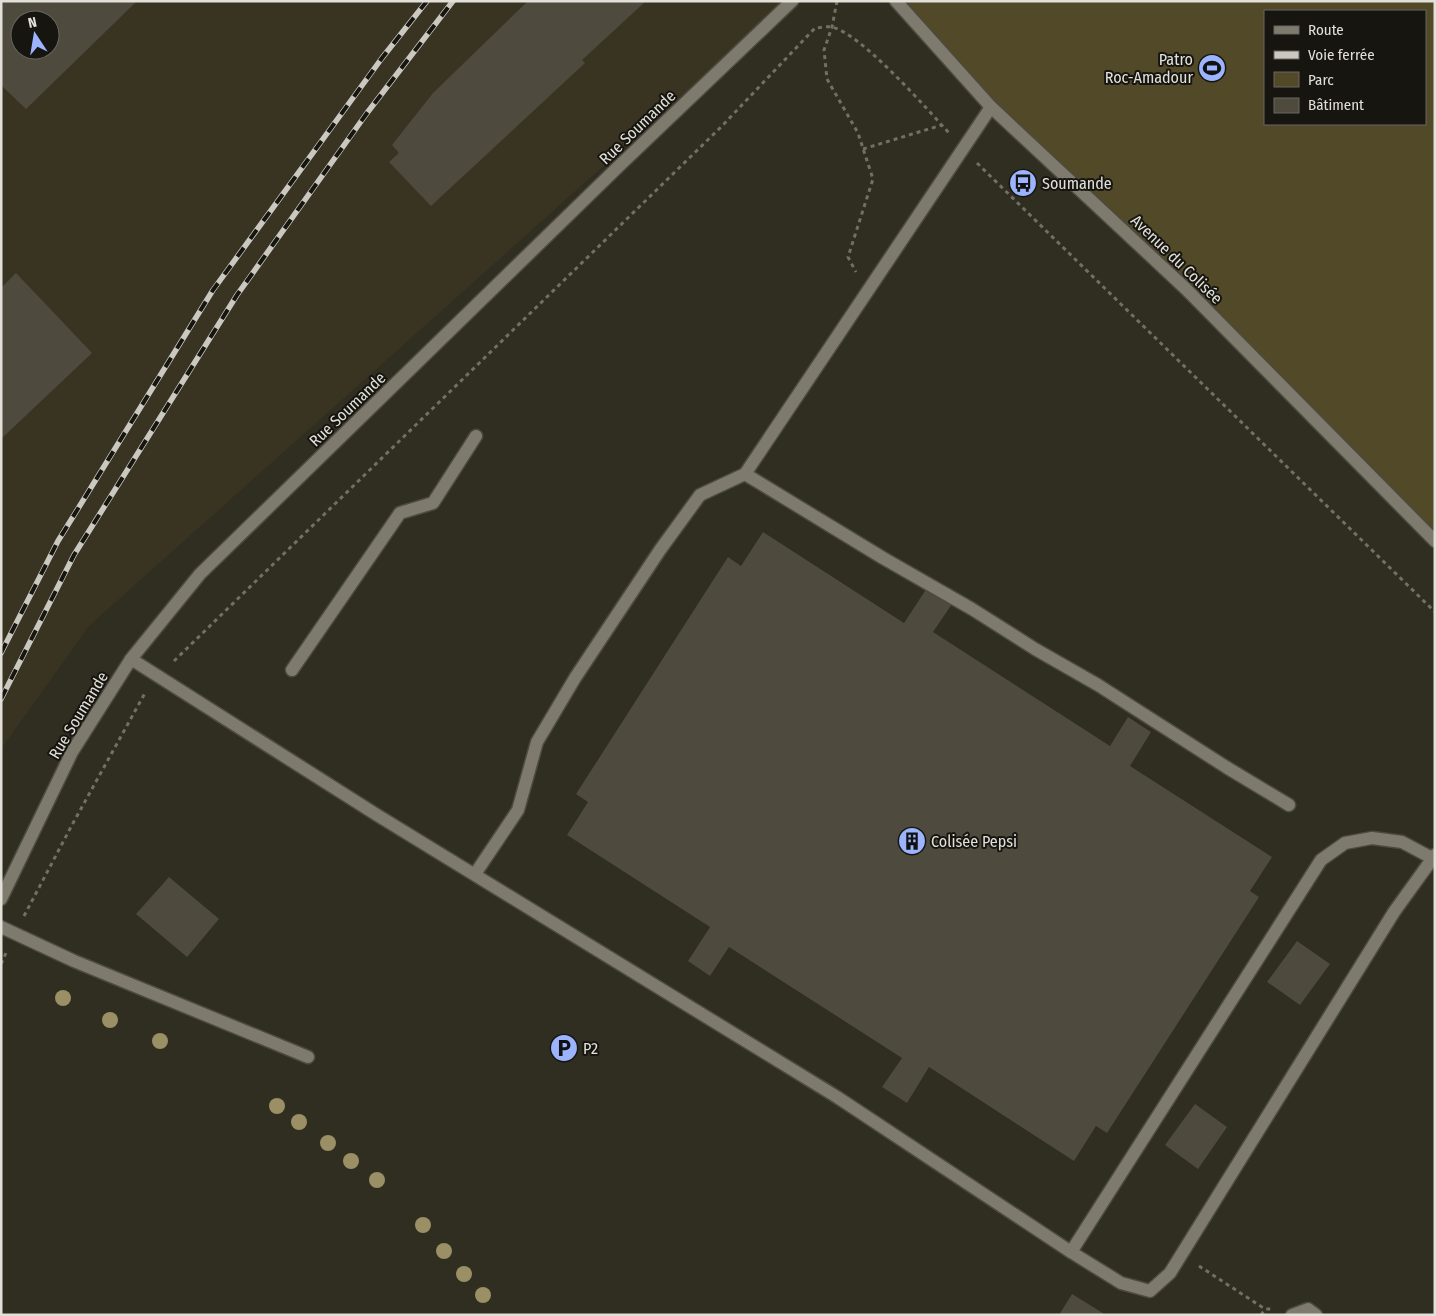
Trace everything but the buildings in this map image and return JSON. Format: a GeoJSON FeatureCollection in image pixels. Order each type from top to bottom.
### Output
{"type":"FeatureCollection","features":[{"type":"Feature","properties":{"kind":"street","name":"Rue Soumande"},"geometry":{"type":"LineString","coordinates":[[1,899],[72,752],[131,659],[200,574],[612,173],[792,1]]}},
{"type":"Feature","properties":{"kind":"street","name":"Avenue du Colisée"},"geometry":{"type":"LineString","coordinates":[[896,1],[991,107],[1186,289],[1435,541]]}},
{"type":"Feature","properties":{"kind":"street"},"geometry":{"type":"LineString","coordinates":[[475,874],[518,810],[537,742],[575,678],[660,550],[700,495],[745,474],[991,107]]}},
{"type":"Feature","properties":{"kind":"street"},"geometry":{"type":"LineString","coordinates":[[292,670],[400,513],[433,503],[476,436]]}},
{"type":"Feature","properties":{"kind":"street"},"geometry":{"type":"LineString","coordinates":[[745,474],[1098,685],[1226,768],[1289,805]]}},
{"type":"Feature","properties":{"kind":"street"},"geometry":{"type":"LineString","coordinates":[[131,659],[377,815],[837,1098],[1071,1252],[1121,1283],[1150,1291],[1170,1273],[1182,1255],[1394,912],[1434,857],[1402,842],[1372,838],[1345,843],[1321,860],[1071,1252]]}},
{"type":"Feature","properties":{"kind":"street"},"geometry":{"type":"LineString","coordinates":[[1,927],[16,932],[74,961],[308,1057]]}},
{"type":"Feature","properties":{"kind":"street"},"geometry":{"type":"LineString","coordinates":[[1292,1315],[1312,1312]]}},
{"type":"Feature","properties":{"kind":"path"},"geometry":{"type":"LineString","coordinates":[[837,1],[832,27],[824,50],[827,79],[858,133],[873,179],[848,257],[868,291]]}},
{"type":"Feature","properties":{"kind":"path"},"geometry":{"type":"LineString","coordinates":[[1,964],[72,825],[141,699],[158,677],[721,128],[815,28],[832,27],[856,40],[915,95],[963,149],[1435,612]]}},
{"type":"Feature","properties":{"kind":"path"},"geometry":{"type":"LineString","coordinates":[[863,149],[942,125]]}},
{"type":"Feature","properties":{"kind":"path"},"geometry":{"type":"LineString","coordinates":[[1182,1255],[1265,1309],[1312,1312]]}},
{"type":"Feature","properties":{"kind":"path"},"geometry":{"type":"LineString","coordinates":[[1261,1315],[1265,1309]]}},
{"type":"Feature","properties":{"kind":"shaded area"},"geometry":{"type":"Polygon","coordinates":[[[1,1],[788,1],[90,625],[1,749],[1,1]]]}},
{"type":"Feature","properties":{"kind":"green space"},"geometry":{"type":"Polygon","coordinates":[[[896,1],[1435,1],[1435,545],[991,107],[896,1]]]}},
{"type":"Feature","properties":{"kind":"railway"},"geometry":{"type":"LineString","coordinates":[[1,653],[58,541],[213,290],[382,58],[427,1]]}},
{"type":"Feature","properties":{"kind":"railway"},"geometry":{"type":"LineString","coordinates":[[1,699],[74,555],[237,295],[367,113],[453,1]]}},
{"type":"Feature","properties":{"kind":"place","name":"Patro Roc-Amadour"},"geometry":{"type":"Point","coordinates":[1212,68]}},
{"type":"Feature","properties":{"kind":"place","name":"Soumande"},"geometry":{"type":"Point","coordinates":[1023,183]}},
{"type":"Feature","properties":{"kind":"place","name":"Colisée Pepsi"},"geometry":{"type":"Point","coordinates":[912,841]}},
{"type":"Feature","properties":{"kind":"place","name":"P2"},"geometry":{"type":"Point","coordinates":[564,1048]}}]}
